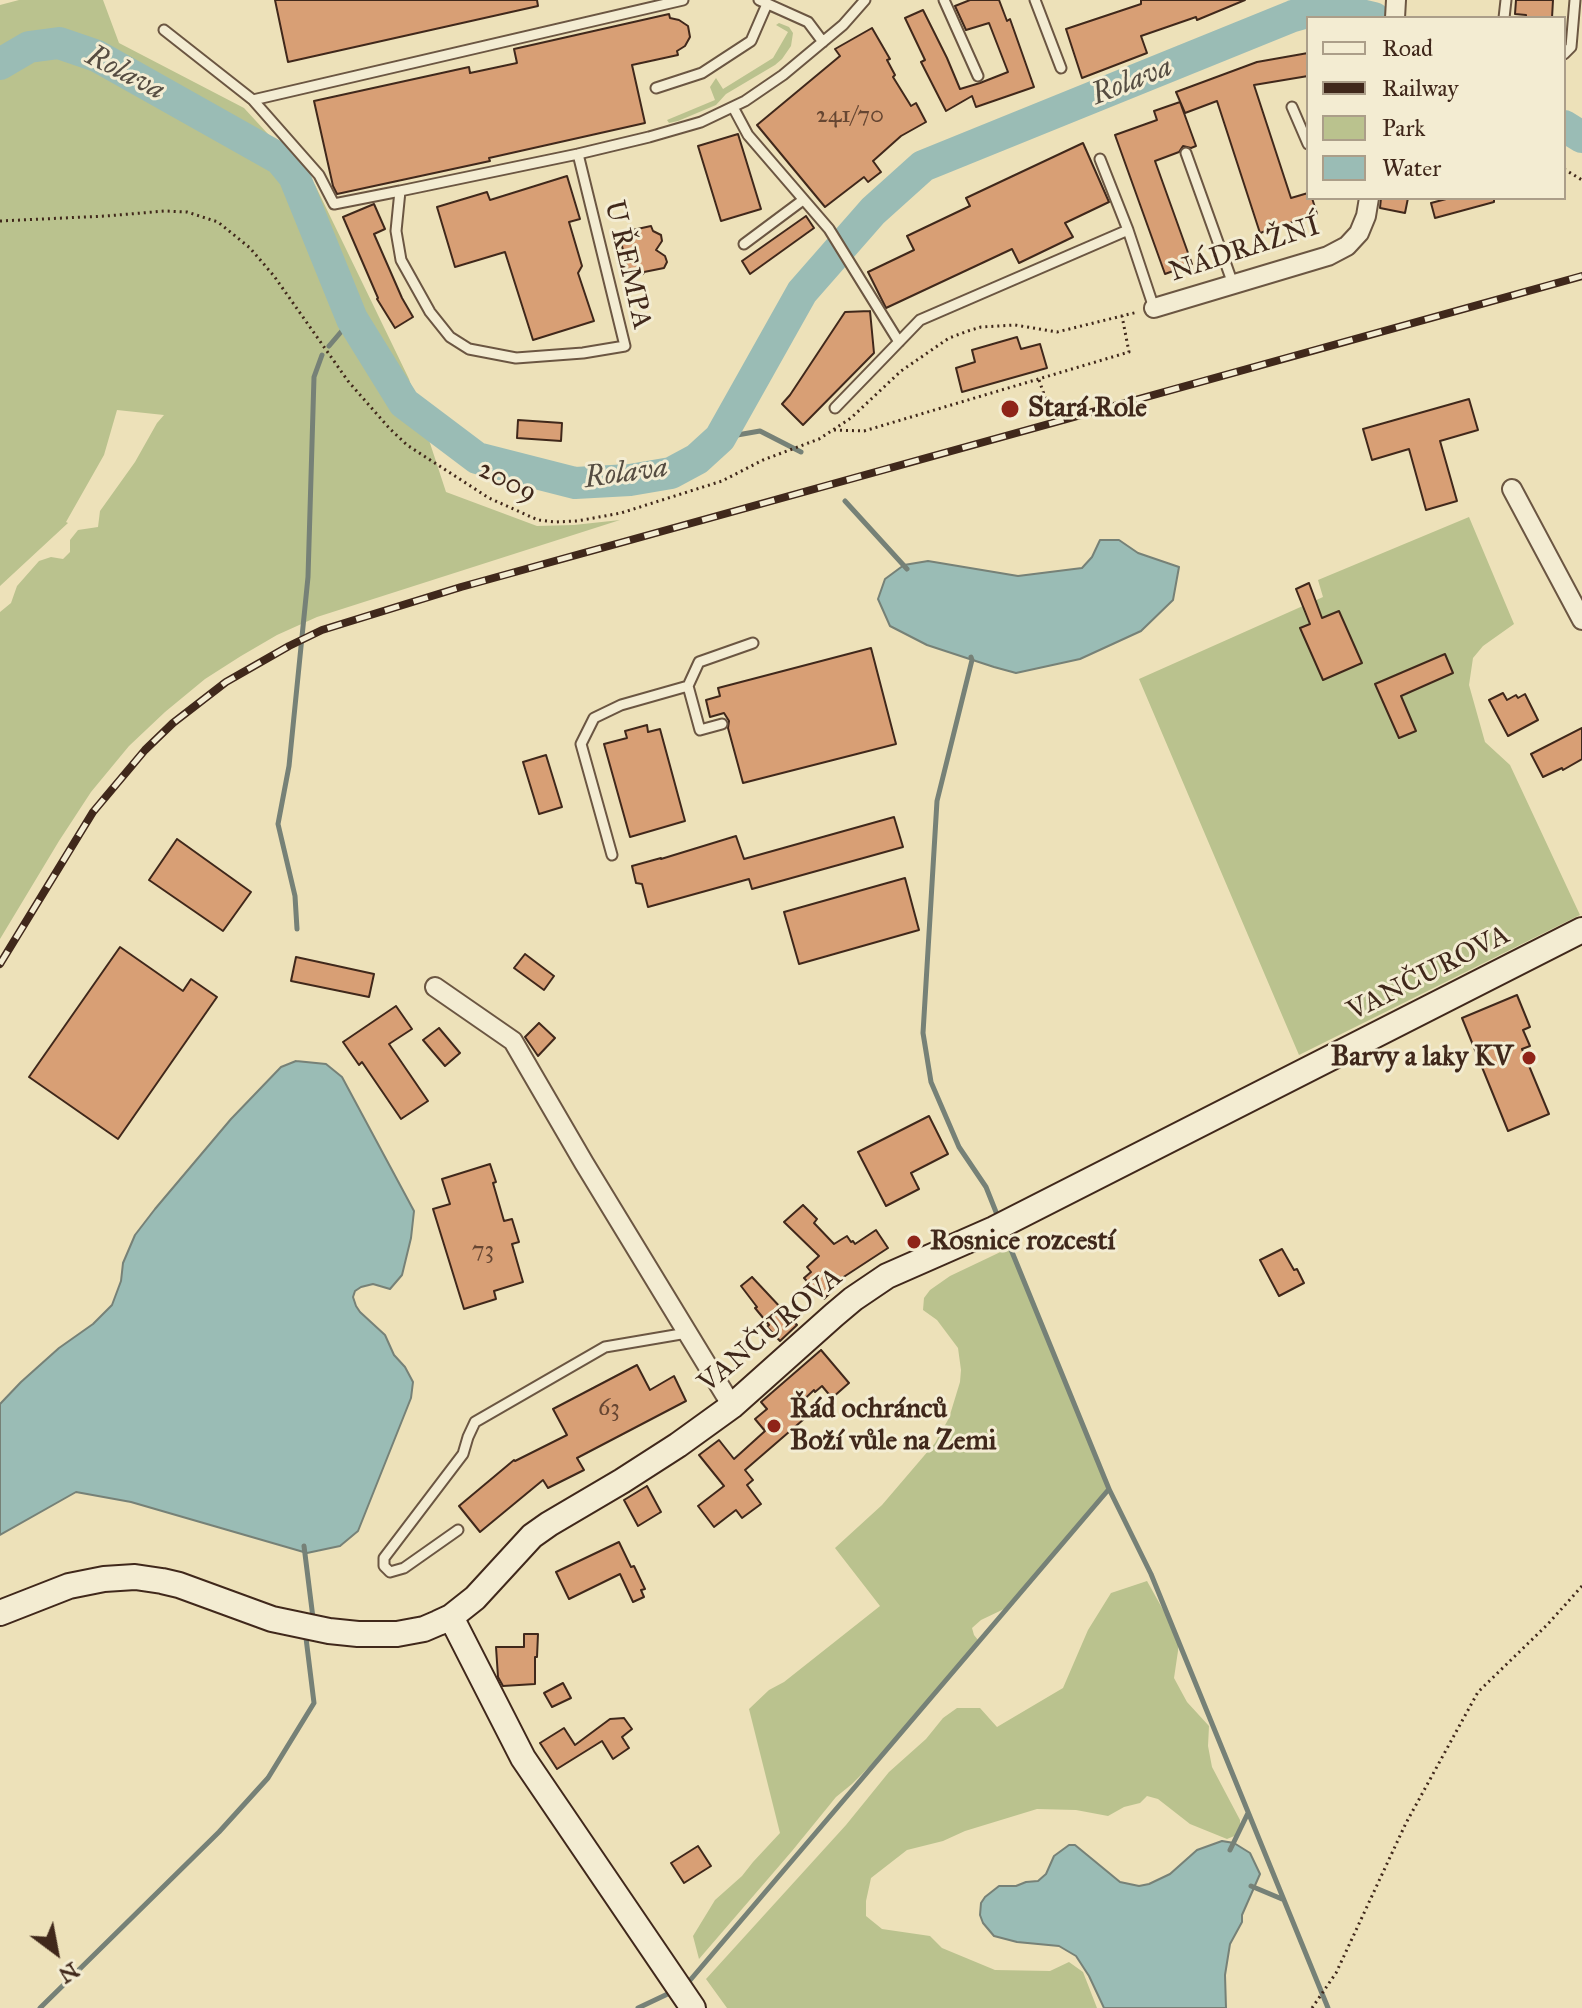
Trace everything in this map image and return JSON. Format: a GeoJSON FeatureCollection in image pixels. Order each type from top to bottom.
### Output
{"type":"FeatureCollection","features":[{"type":"Feature","properties":{"kind":"street","name":"NÁDRAŽNÍ"},"geometry":{"type":"LineString","coordinates":[[1154,308],[1328,256],[1347,246],[1359,233],[1369,200]]}},
{"type":"Feature","properties":{"kind":"street"},"geometry":{"type":"LineString","coordinates":[[1512,489],[1582,620]]}},
{"type":"Feature","properties":{"kind":"street","name":"VANČUROVA"},"geometry":{"type":"LineString","coordinates":[[0,1613],[69,1586],[135,1577],[179,1585],[272,1619],[329,1631],[397,1634],[424,1629],[451,1617],[475,1598],[532,1536],[678,1445],[732,1406],[853,1299],[887,1276],[994,1229],[1582,930]]}},
{"type":"Feature","properties":{"kind":"street"},"geometry":{"type":"LineString","coordinates":[[435,987],[513,1041],[732,1406]]}},
{"type":"Feature","properties":{"kind":"street"},"geometry":{"type":"LineString","coordinates":[[451,1617],[523,1758],[693,2008]]}},
{"type":"Feature","properties":{"kind":"lane"},"geometry":{"type":"LineString","coordinates":[[253,100],[683,0]]}},
{"type":"Feature","properties":{"kind":"lane"},"geometry":{"type":"LineString","coordinates":[[164,30],[253,100],[319,175],[334,204],[578,154],[701,122],[745,101],[783,75],[843,25],[865,0]]}},
{"type":"Feature","properties":{"kind":"lane"},"geometry":{"type":"LineString","coordinates":[[944,0],[978,76]]}},
{"type":"Feature","properties":{"kind":"lane"},"geometry":{"type":"LineString","coordinates":[[1035,0],[1061,68]]}},
{"type":"Feature","properties":{"kind":"lane"},"geometry":{"type":"LineString","coordinates":[[1566,52],[1571,47],[1575,0]]}},
{"type":"Feature","properties":{"kind":"lane"},"geometry":{"type":"LineString","coordinates":[[656,88],[702,73],[751,41],[763,2],[808,22],[823,42]]}},
{"type":"Feature","properties":{"kind":"lane"},"geometry":{"type":"LineString","coordinates":[[733,107],[748,135],[829,229],[899,342]]}},
{"type":"Feature","properties":{"kind":"lane"},"geometry":{"type":"LineString","coordinates":[[1292,107],[1306,139]]}},
{"type":"Feature","properties":{"kind":"lane"},"geometry":{"type":"LineString","coordinates":[[1186,153],[1233,284]]}},
{"type":"Feature","properties":{"kind":"lane","name":"U ŘEMPA"},"geometry":{"type":"LineString","coordinates":[[400,191],[396,231],[401,260],[430,312],[450,337],[469,349],[516,358],[625,346],[578,154]]}},
{"type":"Feature","properties":{"kind":"lane"},"geometry":{"type":"LineString","coordinates":[[1100,159],[1154,308]]}},
{"type":"Feature","properties":{"kind":"lane"},"geometry":{"type":"LineString","coordinates":[[744,244],[803,200]]}},
{"type":"Feature","properties":{"kind":"lane"},"geometry":{"type":"LineString","coordinates":[[835,408],[920,320],[1128,230]]}},
{"type":"Feature","properties":{"kind":"lane"},"geometry":{"type":"LineString","coordinates":[[722,724],[700,730],[688,686],[699,662],[753,643]]}},
{"type":"Feature","properties":{"kind":"lane"},"geometry":{"type":"LineString","coordinates":[[612,855],[581,744],[585,733],[594,718],[605,712],[688,686]]}},
{"type":"Feature","properties":{"kind":"lane"},"geometry":{"type":"LineString","coordinates":[[458,1530],[404,1568],[390,1572],[384,1566],[384,1558],[463,1454],[475,1422],[605,1347],[687,1333]]}},
{"type":"Feature","properties":{"kind":"path","name":"2009"},"geometry":{"type":"LineString","coordinates":[[0,221],[165,211],[187,212],[218,222],[250,248],[274,276],[348,381],[407,445],[489,498],[538,520],[555,522],[621,513],[722,481],[763,460],[810,443],[851,418],[901,371],[949,338],[981,327],[1015,325],[1057,332],[1154,308]]}},
{"type":"Feature","properties":{"kind":"path"},"geometry":{"type":"LineString","coordinates":[[833,430],[864,431],[1129,352],[1122,316]]}},
{"type":"Feature","properties":{"kind":"path"},"geometry":{"type":"LineString","coordinates":[[1039,380],[1052,417]]}},
{"type":"Feature","properties":{"kind":"path"},"geometry":{"type":"LineString","coordinates":[[1312,2008],[1336,1973],[1406,1823],[1478,1692],[1582,1586]]}},
{"type":"Feature","properties":{"kind":"green space"},"geometry":{"type":"Polygon","coordinates":[[[19,0],[103,0],[119,43],[244,108],[315,185],[409,379],[446,492],[537,526],[620,520],[317,617],[277,635],[205,679],[129,746],[91,792],[0,939],[0,612],[11,603],[17,586],[39,561],[51,557],[63,559],[70,552],[70,540],[78,530],[98,527],[100,511],[164,415],[117,410],[104,455],[68,523],[0,586],[0,5],[19,0]]]}},
{"type":"Feature","properties":{"kind":"green space"},"geometry":{"type":"Polygon","coordinates":[[[779,23],[789,27],[793,33],[791,46],[782,59],[726,94],[716,105],[669,123],[667,120],[715,100],[710,87],[716,78],[723,89],[773,58],[788,32],[776,25],[779,23]]]}},
{"type":"Feature","properties":{"kind":"green space"},"geometry":{"type":"Polygon","coordinates":[[[1469,517],[1514,624],[1483,646],[1473,658],[1469,685],[1485,742],[1510,765],[1580,915],[1299,1055],[1139,679],[1323,597],[1318,580],[1469,517]]]}},
{"type":"Feature","properties":{"kind":"green space"},"geometry":{"type":"Polygon","coordinates":[[[1011,1247],[1111,1490],[1004,1609],[972,1628],[978,1640],[959,1666],[876,1760],[836,1797],[699,1959],[693,1936],[715,1900],[742,1876],[780,1833],[749,1709],[769,1690],[784,1682],[880,1606],[835,1548],[882,1505],[935,1443],[949,1418],[960,1382],[958,1348],[937,1320],[923,1310],[924,1298],[950,1276],[1011,1247]]]}},
{"type":"Feature","properties":{"kind":"green space"},"geometry":{"type":"Polygon","coordinates":[[[1147,1581],[1178,1643],[1174,1678],[1187,1702],[1209,1726],[1208,1746],[1212,1767],[1240,1820],[1237,1835],[1227,1839],[1190,1824],[1158,1799],[1147,1796],[1140,1803],[1108,1816],[1076,1810],[1037,1809],[907,1850],[871,1878],[866,1901],[866,1916],[882,1929],[930,1936],[942,1948],[995,1970],[1050,1971],[1069,1962],[1083,1972],[1097,2008],[727,2008],[706,1979],[846,1825],[889,1772],[957,1708],[980,1708],[997,1727],[1063,1688],[1088,1630],[1111,1593],[1147,1581]]]}},
{"type":"Feature","properties":{"kind":"water"},"geometry":{"type":"Polygon","coordinates":[[[1100,540],[1119,540],[1138,553],[1179,567],[1173,600],[1141,631],[1080,659],[1016,673],[994,667],[927,645],[890,626],[878,599],[885,579],[904,565],[928,561],[1018,576],[1082,568],[1092,557],[1100,540]]]}},
{"type":"Feature","properties":{"kind":"water"},"geometry":{"type":"Polygon","coordinates":[[[296,1061],[326,1064],[342,1077],[414,1211],[402,1275],[390,1289],[373,1284],[361,1287],[353,1297],[360,1312],[385,1335],[394,1355],[413,1382],[411,1398],[358,1531],[340,1546],[307,1553],[131,1502],[76,1492],[0,1535],[0,1404],[59,1348],[93,1324],[112,1305],[121,1281],[123,1263],[135,1235],[231,1119],[281,1067],[296,1061]]]}},
{"type":"Feature","properties":{"kind":"water"},"geometry":{"type":"Polygon","coordinates":[[[1222,1841],[1234,1843],[1250,1853],[1260,1874],[1230,1944],[1225,1975],[1226,2008],[1104,2008],[1076,1956],[1059,1946],[1017,1942],[994,1936],[980,1915],[985,1897],[999,1886],[1038,1881],[1046,1874],[1054,1856],[1069,1845],[1075,1845],[1120,1882],[1139,1886],[1170,1874],[1197,1850],[1222,1841]]]}},
{"type":"Feature","properties":{"kind":"building"},"geometry":{"type":"Polygon","coordinates":[[[275,0],[537,0],[538,6],[288,62],[275,0]]]}},
{"type":"Feature","properties":{"kind":"building"},"geometry":{"type":"Polygon","coordinates":[[[970,0],[999,0],[1007,21],[1010,19],[1034,87],[976,107],[972,96],[946,111],[921,62],[925,60],[905,18],[923,10],[960,89],[1008,72],[989,23],[966,30],[955,6],[970,0]]]}},
{"type":"Feature","properties":{"kind":"building"},"geometry":{"type":"Polygon","coordinates":[[[1141,0],[1245,0],[1197,20],[1196,17],[1141,36],[1147,53],[1082,78],[1066,29],[1141,4],[1141,0]]]}},
{"type":"Feature","properties":{"kind":"building"},"geometry":{"type":"Polygon","coordinates":[[[1516,0],[1553,0],[1552,16],[1515,14],[1516,0]]]}},
{"type":"Feature","properties":{"kind":"building"},"geometry":{"type":"Polygon","coordinates":[[[669,14],[670,18],[688,26],[690,37],[685,46],[677,51],[678,55],[632,65],[645,123],[337,194],[314,101],[469,67],[470,73],[517,63],[514,49],[669,14]]]}},
{"type":"Feature","properties":{"kind":"building"},"geometry":{"type":"Polygon","coordinates":[[[872,28],[890,59],[887,60],[895,75],[893,77],[911,106],[916,103],[926,122],[901,136],[873,161],[881,172],[868,182],[864,177],[825,207],[757,125],[840,56],[835,49],[872,28]]]}},
{"type":"Feature","properties":{"kind":"building"},"geometry":{"type":"Polygon","coordinates":[[[1306,53],[1306,76],[1254,85],[1291,198],[1306,194],[1306,200],[1313,200],[1317,214],[1260,233],[1217,101],[1185,113],[1176,92],[1257,62],[1306,53]]]}},
{"type":"Feature","properties":{"kind":"building"},"geometry":{"type":"Polygon","coordinates":[[[1180,102],[1196,146],[1183,146],[1179,152],[1155,161],[1192,264],[1165,274],[1115,135],[1157,120],[1154,111],[1180,102]]]}},
{"type":"Feature","properties":{"kind":"building"},"geometry":{"type":"Polygon","coordinates":[[[738,134],[761,209],[721,221],[698,146],[738,134]]]}},
{"type":"Feature","properties":{"kind":"building"},"geometry":{"type":"Polygon","coordinates":[[[1083,143],[1109,202],[1065,223],[1073,237],[1019,263],[1012,249],[886,308],[868,272],[914,250],[907,236],[970,206],[966,198],[1083,143]]]}},
{"type":"Feature","properties":{"kind":"building"},"geometry":{"type":"Polygon","coordinates":[[[567,176],[580,219],[569,222],[582,266],[578,273],[594,321],[533,340],[505,252],[455,267],[437,207],[487,192],[490,200],[567,176]]]}},
{"type":"Feature","properties":{"kind":"building"},"geometry":{"type":"Polygon","coordinates":[[[1381,200],[1408,200],[1405,213],[1380,208],[1381,200]]]}},
{"type":"Feature","properties":{"kind":"building"},"geometry":{"type":"Polygon","coordinates":[[[1442,200],[1494,200],[1435,218],[1431,203],[1442,200]]]}},
{"type":"Feature","properties":{"kind":"building"},"geometry":{"type":"Polygon","coordinates":[[[374,204],[385,229],[374,234],[413,317],[395,328],[377,299],[343,217],[374,204]]]}},
{"type":"Feature","properties":{"kind":"building"},"geometry":{"type":"Polygon","coordinates":[[[806,216],[814,228],[750,274],[742,261],[806,216]]]}},
{"type":"Feature","properties":{"kind":"building"},"geometry":{"type":"Polygon","coordinates":[[[651,226],[661,235],[662,241],[656,250],[665,256],[667,262],[664,268],[629,276],[619,233],[651,226]]]}},
{"type":"Feature","properties":{"kind":"building"},"geometry":{"type":"Polygon","coordinates":[[[870,311],[874,353],[803,425],[782,404],[845,312],[870,311]]]}},
{"type":"Feature","properties":{"kind":"building"},"geometry":{"type":"Polygon","coordinates":[[[1017,337],[1021,349],[1040,344],[1047,368],[962,392],[956,368],[975,362],[972,350],[1017,337]]]}},
{"type":"Feature","properties":{"kind":"building"},"geometry":{"type":"Polygon","coordinates":[[[1469,399],[1478,430],[1440,441],[1457,501],[1426,510],[1409,449],[1372,460],[1363,429],[1469,399]]]}},
{"type":"Feature","properties":{"kind":"building"},"geometry":{"type":"Polygon","coordinates":[[[518,420],[562,423],[561,441],[517,438],[518,420]]]}},
{"type":"Feature","properties":{"kind":"building"},"geometry":{"type":"Polygon","coordinates":[[[1309,583],[1322,618],[1339,611],[1362,663],[1323,680],[1300,628],[1310,624],[1296,589],[1309,583]]]}},
{"type":"Feature","properties":{"kind":"building"},"geometry":{"type":"Polygon","coordinates":[[[871,648],[896,744],[743,783],[728,728],[729,721],[724,713],[710,717],[706,700],[720,696],[718,688],[871,648]]]}},
{"type":"Feature","properties":{"kind":"building"},"geometry":{"type":"Polygon","coordinates":[[[1445,654],[1453,673],[1401,696],[1416,731],[1399,738],[1375,684],[1445,654]]]}},
{"type":"Feature","properties":{"kind":"building"},"geometry":{"type":"Polygon","coordinates":[[[1503,693],[1507,700],[1525,694],[1538,720],[1508,736],[1489,700],[1503,693]]]}},
{"type":"Feature","properties":{"kind":"building"},"geometry":{"type":"Polygon","coordinates":[[[647,725],[648,732],[660,729],[685,821],[630,837],[604,744],[627,738],[625,731],[647,725]]]}},
{"type":"Feature","properties":{"kind":"building"},"geometry":{"type":"Polygon","coordinates":[[[1582,728],[1582,759],[1543,777],[1531,754],[1582,728]]]}},
{"type":"Feature","properties":{"kind":"building"},"geometry":{"type":"Polygon","coordinates":[[[546,755],[562,807],[539,814],[523,762],[546,755]]]}},
{"type":"Feature","properties":{"kind":"building"},"geometry":{"type":"Polygon","coordinates":[[[894,817],[903,847],[752,889],[749,879],[648,907],[642,884],[636,883],[632,866],[736,836],[744,859],[894,817]]]}},
{"type":"Feature","properties":{"kind":"building"},"geometry":{"type":"Polygon","coordinates":[[[177,839],[251,892],[223,931],[149,880],[177,839]]]}},
{"type":"Feature","properties":{"kind":"building"},"geometry":{"type":"Polygon","coordinates":[[[905,878],[919,930],[799,964],[784,912],[905,878]]]}},
{"type":"Feature","properties":{"kind":"building"},"geometry":{"type":"Polygon","coordinates":[[[120,947],[183,991],[191,979],[217,997],[118,1139],[29,1077],[120,947]]]}},
{"type":"Feature","properties":{"kind":"building"},"geometry":{"type":"Polygon","coordinates":[[[525,954],[554,976],[544,990],[514,968],[525,954]]]}},
{"type":"Feature","properties":{"kind":"building"},"geometry":{"type":"Polygon","coordinates":[[[296,957],[374,974],[369,997],[291,981],[296,957]]]}},
{"type":"Feature","properties":{"kind":"building"},"geometry":{"type":"Polygon","coordinates":[[[1517,995],[1530,1027],[1523,1030],[1530,1046],[1522,1049],[1549,1114],[1508,1131],[1462,1018],[1517,995]]]}},
{"type":"Feature","properties":{"kind":"building"},"geometry":{"type":"Polygon","coordinates":[[[396,1006],[412,1029],[389,1044],[428,1101],[401,1119],[362,1062],[359,1065],[343,1042],[396,1006]]]}},
{"type":"Feature","properties":{"kind":"building"},"geometry":{"type":"Polygon","coordinates":[[[539,1023],[555,1038],[538,1056],[525,1037],[539,1023]]]}},
{"type":"Feature","properties":{"kind":"building"},"geometry":{"type":"Polygon","coordinates":[[[439,1028],[460,1053],[445,1066],[423,1040],[439,1028]]]}},
{"type":"Feature","properties":{"kind":"building"},"geometry":{"type":"Polygon","coordinates":[[[929,1116],[948,1154],[911,1173],[919,1189],[886,1206],[858,1152],[929,1116]]]}},
{"type":"Feature","properties":{"kind":"building"},"geometry":{"type":"Polygon","coordinates":[[[490,1164],[504,1221],[512,1219],[519,1242],[512,1244],[523,1282],[494,1291],[496,1299],[464,1309],[433,1209],[450,1204],[442,1179],[490,1164]]]}},
{"type":"Feature","properties":{"kind":"building"},"geometry":{"type":"Polygon","coordinates":[[[803,1205],[817,1219],[814,1223],[834,1244],[847,1236],[855,1244],[876,1230],[888,1248],[839,1280],[841,1282],[824,1299],[804,1278],[811,1272],[807,1267],[819,1256],[784,1222],[803,1205]]]}},
{"type":"Feature","properties":{"kind":"building"},"geometry":{"type":"Polygon","coordinates":[[[1282,1249],[1304,1283],[1279,1296],[1260,1260],[1282,1249]]]}},
{"type":"Feature","properties":{"kind":"building"},"geometry":{"type":"Polygon","coordinates":[[[752,1277],[797,1325],[780,1341],[767,1327],[769,1325],[741,1286],[752,1277]]]}},
{"type":"Feature","properties":{"kind":"building"},"geometry":{"type":"Polygon","coordinates":[[[821,1350],[849,1383],[832,1398],[822,1386],[794,1409],[804,1419],[745,1470],[753,1480],[747,1485],[761,1504],[742,1518],[736,1510],[714,1527],[698,1506],[724,1486],[699,1455],[719,1440],[734,1459],[765,1431],[755,1419],[767,1409],[761,1402],[821,1350]]]}},
{"type":"Feature","properties":{"kind":"building"},"geometry":{"type":"Polygon","coordinates":[[[637,1365],[650,1390],[674,1376],[686,1401],[577,1458],[584,1470],[548,1488],[543,1480],[480,1532],[459,1506],[514,1460],[567,1435],[553,1409],[637,1365]]]}},
{"type":"Feature","properties":{"kind":"building"},"geometry":{"type":"Polygon","coordinates":[[[647,1486],[661,1512],[638,1526],[624,1500],[647,1486]]]}},
{"type":"Feature","properties":{"kind":"building"},"geometry":{"type":"Polygon","coordinates":[[[619,1542],[645,1589],[641,1590],[644,1597],[633,1602],[620,1574],[569,1599],[556,1572],[619,1542]]]}},
{"type":"Feature","properties":{"kind":"building"},"geometry":{"type":"Polygon","coordinates":[[[524,1634],[538,1634],[535,1684],[503,1686],[498,1677],[496,1647],[524,1647],[524,1634]]]}},
{"type":"Feature","properties":{"kind":"building"},"geometry":{"type":"Polygon","coordinates":[[[563,1683],[571,1698],[552,1707],[544,1693],[563,1683]]]}},
{"type":"Feature","properties":{"kind":"building"},"geometry":{"type":"Polygon","coordinates":[[[624,1718],[632,1729],[622,1737],[629,1748],[613,1759],[602,1741],[557,1769],[540,1743],[564,1728],[575,1745],[610,1719],[624,1718]]]}},
{"type":"Feature","properties":{"kind":"building"},"geometry":{"type":"Polygon","coordinates":[[[698,1846],[711,1866],[684,1883],[671,1863],[698,1846]]]}},
{"type":"Feature","properties":{"kind":"waterway","name":"Rolava"},"geometry":{"type":"LineString","coordinates":[[0,64],[29,47],[59,43],[97,56],[280,159],[294,176],[352,319],[404,403],[477,458],[575,483],[630,480],[671,473],[697,459],[720,438],[802,292],[873,211],[923,166],[1293,16],[1325,7],[1365,16]]}},
{"type":"Feature","properties":{"kind":"waterway","name":"Rolava"},"geometry":{"type":"LineString","coordinates":[[1566,127],[1582,137]]}},
{"type":"Feature","properties":{"kind":"waterway"},"geometry":{"type":"LineString","coordinates":[[329,346],[352,319]]}},
{"type":"Feature","properties":{"kind":"waterway"},"geometry":{"type":"LineString","coordinates":[[297,929],[295,896],[278,824],[289,766],[308,577],[314,377],[322,355]]}},
{"type":"Feature","properties":{"kind":"waterway"},"geometry":{"type":"LineString","coordinates":[[720,438],[760,431],[801,452]]}},
{"type":"Feature","properties":{"kind":"waterway"},"geometry":{"type":"LineString","coordinates":[[845,501],[907,569]]}},
{"type":"Feature","properties":{"kind":"waterway"},"geometry":{"type":"LineString","coordinates":[[971,657],[937,801],[923,1033],[931,1082],[959,1147],[986,1187],[998,1217]]}},
{"type":"Feature","properties":{"kind":"waterway"},"geometry":{"type":"LineString","coordinates":[[1003,1230],[1109,1489],[1151,1574],[1328,2008]]}},
{"type":"Feature","properties":{"kind":"waterway"},"geometry":{"type":"LineString","coordinates":[[686,1985],[1109,1489]]}},
{"type":"Feature","properties":{"kind":"waterway"},"geometry":{"type":"LineString","coordinates":[[304,1546],[313,1618]]}},
{"type":"Feature","properties":{"kind":"waterway"},"geometry":{"type":"LineString","coordinates":[[40,2008],[219,1832],[268,1778],[314,1703],[306,1638]]}},
{"type":"Feature","properties":{"kind":"waterway"},"geometry":{"type":"LineString","coordinates":[[1230,1850],[1248,1813]]}},
{"type":"Feature","properties":{"kind":"waterway"},"geometry":{"type":"LineString","coordinates":[[1251,1886],[1282,1899]]}},
{"type":"Feature","properties":{"kind":"waterway"},"geometry":{"type":"LineString","coordinates":[[638,2008],[674,1991]]}},
{"type":"Feature","properties":{"kind":"railway"},"geometry":{"type":"LineString","coordinates":[[0,964],[93,812],[145,750],[173,723],[226,682],[322,630],[461,587],[1582,276]]}},
{"type":"Feature","properties":{"kind":"place","name":"Stará Role"},"geometry":{"type":"Point","coordinates":[1010,409]}},
{"type":"Feature","properties":{"kind":"place","name":"Barvy a laky KV"},"geometry":{"type":"Point","coordinates":[1529,1058]}},
{"type":"Feature","properties":{"kind":"place","name":"Rosnice rozcestí"},"geometry":{"type":"Point","coordinates":[914,1242]}},
{"type":"Feature","properties":{"kind":"place","name":"Řád ochránců Boží vůle na Zemi"},"geometry":{"type":"Point","coordinates":[774,1426]}}]}
